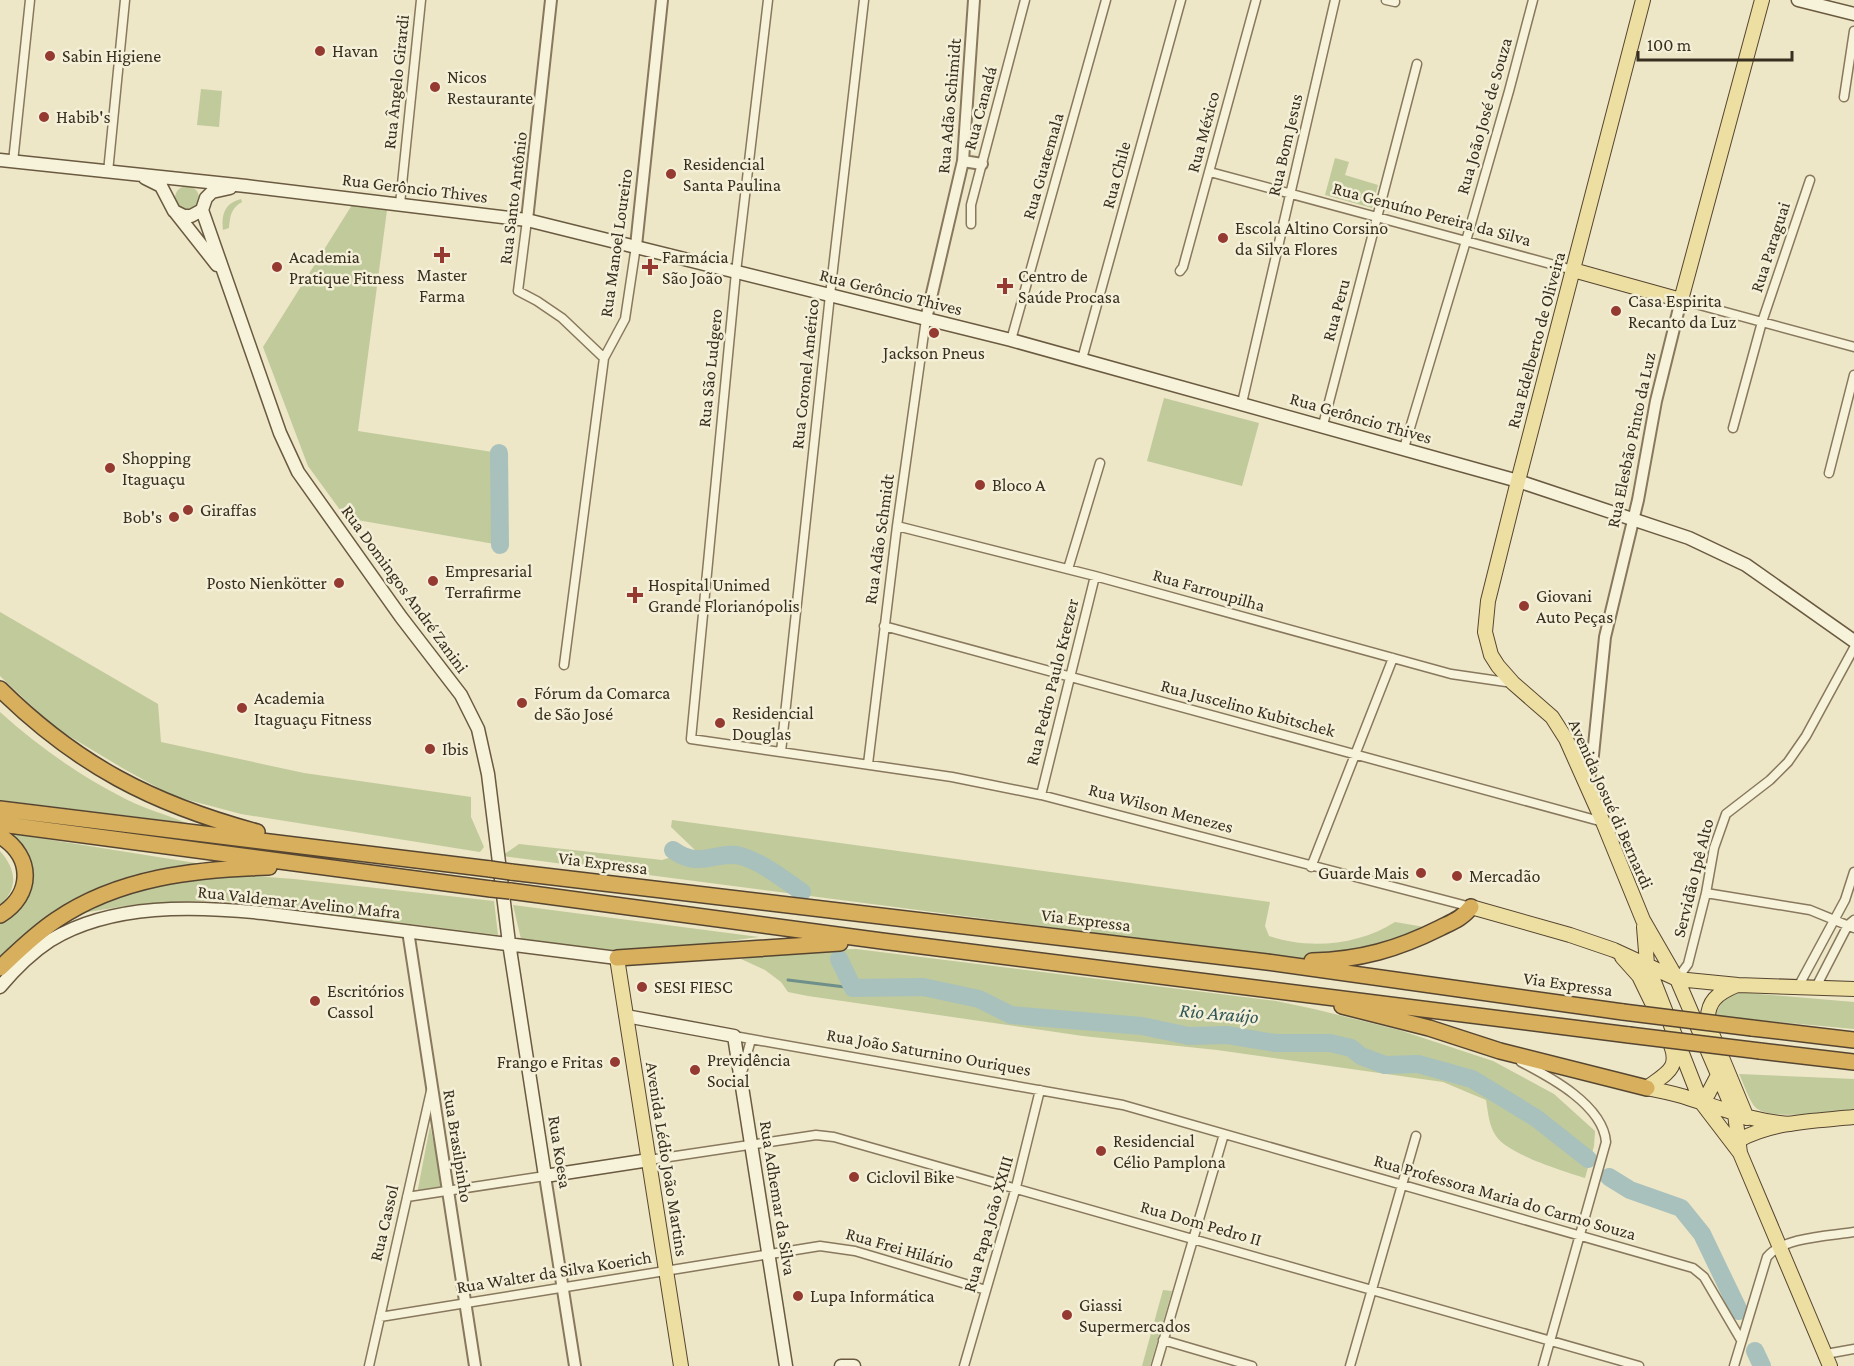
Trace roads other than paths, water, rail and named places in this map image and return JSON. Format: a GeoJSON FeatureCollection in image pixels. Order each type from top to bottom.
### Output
{"type":"FeatureCollection","features":[{"type":"Feature","properties":{"kind":"highway"},"geometry":{"type":"LineString","coordinates":[[0,689],[72,752],[136,789],[197,815],[312,846]]}},
{"type":"Feature","properties":{"kind":"highway"},"geometry":{"type":"LineString","coordinates":[[0,809],[312,846]]}},
{"type":"Feature","properties":{"kind":"highway"},"geometry":{"type":"LineString","coordinates":[[0,824],[882,941],[1854,1062]]}},
{"type":"Feature","properties":{"kind":"highway"},"geometry":{"type":"LineString","coordinates":[[0,837],[10,843],[20,855],[26,873],[24,889],[17,902],[0,915]]}},
{"type":"Feature","properties":{"kind":"highway","name":"Via Expressa"},"geometry":{"type":"LineString","coordinates":[[312,846],[511,872],[1267,962],[1623,1012],[1854,1040]]}},
{"type":"Feature","properties":{"kind":"highway"},"geometry":{"type":"LineString","coordinates":[[0,968],[57,919],[91,901],[144,881],[224,868],[314,866]]}},
{"type":"Feature","properties":{"kind":"highway"},"geometry":{"type":"LineString","coordinates":[[1267,962],[1342,960],[1370,955],[1415,940],[1462,916],[1471,907]]}},
{"type":"Feature","properties":{"kind":"highway"},"geometry":{"type":"LineString","coordinates":[[617,958],[784,945],[882,941]]}},
{"type":"Feature","properties":{"kind":"highway"},"geometry":{"type":"LineString","coordinates":[[1296,993],[1647,1088]]}},
{"type":"Feature","properties":{"kind":"main road","name":"Rua Edelberto de Oliveira"},"geometry":{"type":"LineString","coordinates":[[1513,683],[1497,666],[1487,643],[1485,626],[1488,601],[1643,0]]}},
{"type":"Feature","properties":{"kind":"main road","name":"Rua Elesbão Pinto da Luz"},"geometry":{"type":"LineString","coordinates":[[1681,300],[1762,0]]}},
{"type":"Feature","properties":{"kind":"main road"},"geometry":{"type":"LineString","coordinates":[[1798,0],[1854,15]]}},
{"type":"Feature","properties":{"kind":"main road"},"geometry":{"type":"LineString","coordinates":[[0,160],[246,186]]}},
{"type":"Feature","properties":{"kind":"main road"},"geometry":{"type":"LineString","coordinates":[[138,175],[161,186],[172,207],[222,271]]}},
{"type":"Feature","properties":{"kind":"main road"},"geometry":{"type":"LineString","coordinates":[[172,207],[172,188],[179,182],[188,180],[202,186],[204,204]]}},
{"type":"Feature","properties":{"kind":"main road"},"geometry":{"type":"LineString","coordinates":[[172,207],[184,216],[191,216],[204,204],[212,192],[246,186]]}},
{"type":"Feature","properties":{"kind":"main road","name":"Rua Gerôncio Thives"},"geometry":{"type":"LineString","coordinates":[[246,186],[527,220],[1011,340],[1323,425],[1518,481],[1689,538],[1739,561],[1853,640]]}},
{"type":"Feature","properties":{"kind":"main road","name":"Rua Domingos André Zanini"},"geometry":{"type":"LineString","coordinates":[[204,204],[222,271],[280,433],[298,472],[401,617],[455,687],[473,717],[486,766],[509,943]]}},
{"type":"Feature","properties":{"kind":"main road","name":"Rua Genuíno Pereira da Silva"},"geometry":{"type":"LineString","coordinates":[[1573,270],[1681,300]]}},
{"type":"Feature","properties":{"kind":"main road","name":"Avenida Josué di Bernardi"},"geometry":{"type":"LineString","coordinates":[[1513,683],[1542,707],[1560,728],[1588,787],[1643,920],[1677,979],[1718,1075],[1741,1116],[1740,1147]]}},
{"type":"Feature","properties":{"kind":"main road","name":"Rua Wilson Menezes"},"geometry":{"type":"LineString","coordinates":[[1471,907],[1614,950],[1677,979]]}},
{"type":"Feature","properties":{"kind":"main road","name":"Rua Valdemar Avelino Mafra"},"geometry":{"type":"LineString","coordinates":[[0,987],[21,963],[52,939],[84,925],[105,919],[152,911],[208,909],[263,913],[617,958]]}},
{"type":"Feature","properties":{"kind":"main road"},"geometry":{"type":"LineString","coordinates":[[57,919],[105,919]]}},
{"type":"Feature","properties":{"kind":"main road","name":"Avenida Josué di Bernardi"},"geometry":{"type":"LineString","coordinates":[[1643,920],[1647,964],[1701,1102],[1740,1147],[1828,1360]]}},
{"type":"Feature","properties":{"kind":"main road","name":"Rua Koesa"},"geometry":{"type":"LineString","coordinates":[[509,943],[545,1176]]}},
{"type":"Feature","properties":{"kind":"main road","name":"Rua Wilson Menezes"},"geometry":{"type":"LineString","coordinates":[[1614,950],[1635,951],[1646,947]]}},
{"type":"Feature","properties":{"kind":"main road"},"geometry":{"type":"LineString","coordinates":[[1614,950],[1632,966],[1639,976],[1674,1052],[1674,1064],[1670,1071],[1647,1088]]}},
{"type":"Feature","properties":{"kind":"main road","name":"Avenida Lédio João Martins"},"geometry":{"type":"LineString","coordinates":[[617,958],[681,1366]]}},
{"type":"Feature","properties":{"kind":"main road"},"geometry":{"type":"LineString","coordinates":[[1659,994],[1677,979],[1738,985],[1854,989]]}},
{"type":"Feature","properties":{"kind":"main road"},"geometry":{"type":"LineString","coordinates":[[1738,985],[1726,989],[1712,1000],[1707,1013],[1708,1024],[1741,1116]]}},
{"type":"Feature","properties":{"kind":"main road","name":"Rua João Saturnino Ouriques"},"geometry":{"type":"LineString","coordinates":[[626,1016],[734,1036]]}},
{"type":"Feature","properties":{"kind":"main road","name":"Rua Adhemar da Silva"},"geometry":{"type":"LineString","coordinates":[[734,1036],[786,1366]]}},
{"type":"Feature","properties":{"kind":"main road"},"geometry":{"type":"LineString","coordinates":[[1701,1102],[1718,1075]]}},
{"type":"Feature","properties":{"kind":"main road"},"geometry":{"type":"LineString","coordinates":[[1647,1088],[1701,1102],[1741,1116],[1771,1123],[1791,1124]]}},
{"type":"Feature","properties":{"kind":"main road"},"geometry":{"type":"LineString","coordinates":[[1740,1147],[1755,1133],[1791,1124],[1854,1117]]}},
{"type":"Feature","properties":{"kind":"main road"},"geometry":{"type":"LineString","coordinates":[[545,1176],[649,1160]]}},
{"type":"Feature","properties":{"kind":"main road"},"geometry":{"type":"LineString","coordinates":[[841,1366],[854,1366]]}},
{"type":"Feature","properties":{"kind":"street"},"geometry":{"type":"LineString","coordinates":[[13,162],[30,0]]}},
{"type":"Feature","properties":{"kind":"street"},"geometry":{"type":"LineString","coordinates":[[108,172],[125,0]]}},
{"type":"Feature","properties":{"kind":"street","name":"Rua Ângelo Girardi"},"geometry":{"type":"LineString","coordinates":[[400,204],[421,0]]}},
{"type":"Feature","properties":{"kind":"street","name":"Rua Santo Antônio"},"geometry":{"type":"LineString","coordinates":[[552,0],[518,291],[562,318],[604,358]]}},
{"type":"Feature","properties":{"kind":"street","name":"Rua Manoel Loureiro"},"geometry":{"type":"LineString","coordinates":[[564,665],[604,358],[625,319],[636,246],[662,0]]}},
{"type":"Feature","properties":{"kind":"street","name":"Rua São Ludgero"},"geometry":{"type":"LineString","coordinates":[[691,740],[736,272],[768,0]]}},
{"type":"Feature","properties":{"kind":"street","name":"Rua Coronel Américo"},"geometry":{"type":"LineString","coordinates":[[781,752],[864,0]]}},
{"type":"Feature","properties":{"kind":"street","name":"Rua Adão Schimidt"},"geometry":{"type":"LineString","coordinates":[[926,319],[963,161],[974,0]]}},
{"type":"Feature","properties":{"kind":"street","name":"Rua Canadá"},"geometry":{"type":"LineString","coordinates":[[970,224],[971,205],[1025,0]]}},
{"type":"Feature","properties":{"kind":"street","name":"Rua Guatemala"},"geometry":{"type":"LineString","coordinates":[[1011,340],[1106,0]]}},
{"type":"Feature","properties":{"kind":"street","name":"Rua Chile"},"geometry":{"type":"LineString","coordinates":[[1082,359],[1181,0]]}},
{"type":"Feature","properties":{"kind":"street","name":"Rua México"},"geometry":{"type":"LineString","coordinates":[[1180,271],[1210,172],[1256,0]]}},
{"type":"Feature","properties":{"kind":"street","name":"Rua Bom Jesus"},"geometry":{"type":"LineString","coordinates":[[1242,403],[1335,0]]}},
{"type":"Feature","properties":{"kind":"street","name":"Rua João José de Souza"},"geometry":{"type":"LineString","coordinates":[[1404,448],[1466,242],[1533,0]]}},
{"type":"Feature","properties":{"kind":"street"},"geometry":{"type":"LineString","coordinates":[[1844,97],[1854,31]]}},
{"type":"Feature","properties":{"kind":"street","name":"Rua Peru"},"geometry":{"type":"LineString","coordinates":[[1323,425],[1417,64]]}},
{"type":"Feature","properties":{"kind":"street"},"geometry":{"type":"LineString","coordinates":[[963,161],[982,164]]}},
{"type":"Feature","properties":{"kind":"street","name":"Rua Genuíno Pereira da Silva"},"geometry":{"type":"LineString","coordinates":[[1210,172],[1573,270]]}},
{"type":"Feature","properties":{"kind":"street","name":"Rua Paraguai"},"geometry":{"type":"LineString","coordinates":[[1733,428],[1762,322],[1810,180]]}},
{"type":"Feature","properties":{"kind":"street","name":"Rua Genuíno Pereira da Silva"},"geometry":{"type":"LineString","coordinates":[[1681,300],[1854,347]]}},
{"type":"Feature","properties":{"kind":"street","name":"Rua Elesbão Pinto da Luz"},"geometry":{"type":"LineString","coordinates":[[1588,787],[1605,637],[1638,500],[1656,401],[1681,300]]}},
{"type":"Feature","properties":{"kind":"street","name":"Rua Adão Schmidt"},"geometry":{"type":"LineString","coordinates":[[868,764],[897,526],[926,319]]}},
{"type":"Feature","properties":{"kind":"street"},"geometry":{"type":"LineString","coordinates":[[1829,473],[1854,375]]}},
{"type":"Feature","properties":{"kind":"street"},"geometry":{"type":"LineString","coordinates":[[1068,569],[1100,463]]}},
{"type":"Feature","properties":{"kind":"street","name":"Rua Farroupilha"},"geometry":{"type":"LineString","coordinates":[[897,526],[1095,576],[1451,674],[1513,683]]}},
{"type":"Feature","properties":{"kind":"street","name":"Rua Pedro Paulo Kretzer"},"geometry":{"type":"LineString","coordinates":[[1041,795],[1095,576]]}},
{"type":"Feature","properties":{"kind":"street","name":"Rua Juscelino Kubitschek"},"geometry":{"type":"LineString","coordinates":[[884,626],[1603,822]]}},
{"type":"Feature","properties":{"kind":"street","name":"Servidão Ipê Alto"},"geometry":{"type":"LineString","coordinates":[[1677,979],[1688,963],[1706,893],[1714,848],[1726,814],[1770,780],[1793,755],[1828,698],[1853,640]]}},
{"type":"Feature","properties":{"kind":"street"},"geometry":{"type":"LineString","coordinates":[[1311,867],[1393,658]]}},
{"type":"Feature","properties":{"kind":"street","name":"Rua Wilson Menezes"},"geometry":{"type":"LineString","coordinates":[[691,740],[952,777],[1041,795],[1471,907]]}},
{"type":"Feature","properties":{"kind":"street"},"geometry":{"type":"LineString","coordinates":[[1798,987],[1845,900],[1854,872]]}},
{"type":"Feature","properties":{"kind":"street"},"geometry":{"type":"LineString","coordinates":[[1706,893],[1796,907],[1852,924],[1816,987]]}},
{"type":"Feature","properties":{"kind":"street","name":"Rua Brasilpinho"},"geometry":{"type":"LineString","coordinates":[[408,931],[475,1366]]}},
{"type":"Feature","properties":{"kind":"street","name":"Rua João Saturnino Ouriques"},"geometry":{"type":"LineString","coordinates":[[734,1036],[1123,1105],[1224,1134]]}},
{"type":"Feature","properties":{"kind":"street"},"geometry":{"type":"LineString","coordinates":[[741,1076],[750,1043]]}},
{"type":"Feature","properties":{"kind":"street"},"geometry":{"type":"LineString","coordinates":[[1500,1050],[1568,1090],[1587,1106],[1598,1120],[1606,1142],[1543,1366]]}},
{"type":"Feature","properties":{"kind":"street","name":"Rua Cassol"},"geometry":{"type":"LineString","coordinates":[[369,1366],[432,1088]]}},
{"type":"Feature","properties":{"kind":"street","name":"Rua Papa João XXIII"},"geometry":{"type":"LineString","coordinates":[[964,1366],[1016,1187],[1040,1090]]}},
{"type":"Feature","properties":{"kind":"street"},"geometry":{"type":"LineString","coordinates":[[1156,1366],[1224,1134]]}},
{"type":"Feature","properties":{"kind":"street","name":"Rua Professora Maria do Carmo Souza"},"geometry":{"type":"LineString","coordinates":[[1224,1134],[1698,1271],[1704,1277],[1741,1340]]}},
{"type":"Feature","properties":{"kind":"street","name":"Rua Dom Pedro II"},"geometry":{"type":"LineString","coordinates":[[649,1160],[827,1135],[1639,1366]]}},
{"type":"Feature","properties":{"kind":"street"},"geometry":{"type":"LineString","coordinates":[[1350,1366],[1416,1136]]}},
{"type":"Feature","properties":{"kind":"street"},"geometry":{"type":"LineString","coordinates":[[407,1197],[545,1176]]}},
{"type":"Feature","properties":{"kind":"street","name":"Rua Koesa"},"geometry":{"type":"LineString","coordinates":[[545,1176],[574,1366]]}},
{"type":"Feature","properties":{"kind":"street"},"geometry":{"type":"LineString","coordinates":[[1734,1366],[1767,1257],[1772,1251],[1793,1242],[1854,1232]]}},
{"type":"Feature","properties":{"kind":"street","name":"Rua Frei Hilário"},"geometry":{"type":"LineString","coordinates":[[768,1254],[820,1246],[842,1248],[986,1290]]}},
{"type":"Feature","properties":{"kind":"street","name":"Rua Walter da Silva Koerich"},"geometry":{"type":"LineString","coordinates":[[380,1317],[768,1254]]}},
{"type":"Feature","properties":{"kind":"street"},"geometry":{"type":"LineString","coordinates":[[1163,1340],[1252,1366]]}},
{"type":"Feature","properties":{"kind":"street"},"geometry":{"type":"LineString","coordinates":[[1828,1360],[1854,1349]]}},
{"type":"Feature","properties":{"kind":"street"},"geometry":{"type":"LineString","coordinates":[[372,1351],[375,1366]]}},
{"type":"Feature","properties":{"kind":"waterway","name":"Rio Araújo"},"geometry":{"type":"LineString","coordinates":[[499,453],[500,545]]}},
{"type":"Feature","properties":{"kind":"waterway","name":"Rio Araújo"},"geometry":{"type":"LineString","coordinates":[[673,850],[692,859],[724,855],[741,856],[765,867],[802,892]]}},
{"type":"Feature","properties":{"kind":"waterway","name":"Rio Araújo"},"geometry":{"type":"LineString","coordinates":[[839,959],[853,988],[923,987],[979,999],[1011,1015],[1142,1026],[1189,1036],[1227,1035],[1275,1043],[1330,1043],[1351,1048],[1361,1056],[1385,1065],[1418,1064],[1472,1079],[1536,1118],[1588,1159]]}},
{"type":"Feature","properties":{"kind":"waterway"},"geometry":{"type":"LineString","coordinates":[[788,980],[853,988]]}},
{"type":"Feature","properties":{"kind":"waterway","name":"Rio Araújo"},"geometry":{"type":"LineString","coordinates":[[1609,1177],[1630,1190],[1681,1208],[1702,1234],[1739,1311]]}},
{"type":"Feature","properties":{"kind":"waterway","name":"Rio Araújo"},"geometry":{"type":"LineString","coordinates":[[1755,1351],[1762,1366]]}},
{"type":"Feature","properties":{"kind":"place","name":"Havan"},"geometry":{"type":"Point","coordinates":[320,51]}},
{"type":"Feature","properties":{"kind":"place","name":"Sabin Higiene"},"geometry":{"type":"Point","coordinates":[50,56]}},
{"type":"Feature","properties":{"kind":"place","name":"Nicos Restaurante"},"geometry":{"type":"Point","coordinates":[435,87]}},
{"type":"Feature","properties":{"kind":"place","name":"Habib's"},"geometry":{"type":"Point","coordinates":[44,117]}},
{"type":"Feature","properties":{"kind":"place","name":"Residencial Santa Paulina"},"geometry":{"type":"Point","coordinates":[671,174]}},
{"type":"Feature","properties":{"kind":"place","name":"Escola Altino Corsino da Silva Flores"},"geometry":{"type":"Point","coordinates":[1223,238]}},
{"type":"Feature","properties":{"kind":"place","name":"Master Farma"},"geometry":{"type":"Point","coordinates":[442,255]}},
{"type":"Feature","properties":{"kind":"place","name":"Academia Pratique Fitness"},"geometry":{"type":"Point","coordinates":[277,267]}},
{"type":"Feature","properties":{"kind":"place","name":"Farmácia São João"},"geometry":{"type":"Point","coordinates":[650,267]}},
{"type":"Feature","properties":{"kind":"place","name":"Centro de Saúde Procasa"},"geometry":{"type":"Point","coordinates":[1005,286]}},
{"type":"Feature","properties":{"kind":"place","name":"Casa Espirita Recanto da Luz"},"geometry":{"type":"Point","coordinates":[1616,311]}},
{"type":"Feature","properties":{"kind":"place","name":"Jackson Pneus"},"geometry":{"type":"Point","coordinates":[934,333]}},
{"type":"Feature","properties":{"kind":"place","name":"Shopping Itaguaçu"},"geometry":{"type":"Point","coordinates":[110,468]}},
{"type":"Feature","properties":{"kind":"place","name":"Bloco A"},"geometry":{"type":"Point","coordinates":[980,485]}},
{"type":"Feature","properties":{"kind":"place","name":"Giraffas"},"geometry":{"type":"Point","coordinates":[188,510]}},
{"type":"Feature","properties":{"kind":"place","name":"Bob's"},"geometry":{"type":"Point","coordinates":[174,517]}},
{"type":"Feature","properties":{"kind":"place","name":"Empresarial Terrafirme"},"geometry":{"type":"Point","coordinates":[433,581]}},
{"type":"Feature","properties":{"kind":"place","name":"Posto Nienkötter"},"geometry":{"type":"Point","coordinates":[339,583]}},
{"type":"Feature","properties":{"kind":"place","name":"Hospital Unimed Grande Florianópolis"},"geometry":{"type":"Point","coordinates":[635,595]}},
{"type":"Feature","properties":{"kind":"place","name":"Giovani Auto Peças"},"geometry":{"type":"Point","coordinates":[1524,606]}},
{"type":"Feature","properties":{"kind":"place","name":"Fórum da Comarca de São José"},"geometry":{"type":"Point","coordinates":[522,703]}},
{"type":"Feature","properties":{"kind":"place","name":"Academia Itaguaçu Fitness"},"geometry":{"type":"Point","coordinates":[242,708]}},
{"type":"Feature","properties":{"kind":"place","name":"Residencial Douglas"},"geometry":{"type":"Point","coordinates":[720,723]}},
{"type":"Feature","properties":{"kind":"place","name":"Ibis"},"geometry":{"type":"Point","coordinates":[430,749]}},
{"type":"Feature","properties":{"kind":"place","name":"Guarde Mais"},"geometry":{"type":"Point","coordinates":[1421,873]}},
{"type":"Feature","properties":{"kind":"place","name":"Mercadão"},"geometry":{"type":"Point","coordinates":[1457,876]}},
{"type":"Feature","properties":{"kind":"place","name":"SESI FIESC"},"geometry":{"type":"Point","coordinates":[642,987]}},
{"type":"Feature","properties":{"kind":"place","name":"Escritórios Cassol"},"geometry":{"type":"Point","coordinates":[315,1001]}},
{"type":"Feature","properties":{"kind":"place","name":"Frango e Fritas"},"geometry":{"type":"Point","coordinates":[615,1062]}},
{"type":"Feature","properties":{"kind":"place","name":"Previdência Social"},"geometry":{"type":"Point","coordinates":[695,1070]}},
{"type":"Feature","properties":{"kind":"place","name":"Residencial Célio Pamplona"},"geometry":{"type":"Point","coordinates":[1101,1151]}},
{"type":"Feature","properties":{"kind":"place","name":"Ciclovil Bike"},"geometry":{"type":"Point","coordinates":[854,1177]}},
{"type":"Feature","properties":{"kind":"place","name":"Lupa Informática"},"geometry":{"type":"Point","coordinates":[798,1296]}},
{"type":"Feature","properties":{"kind":"place","name":"Giassi Supermercados"},"geometry":{"type":"Point","coordinates":[1067,1315]}}]}
